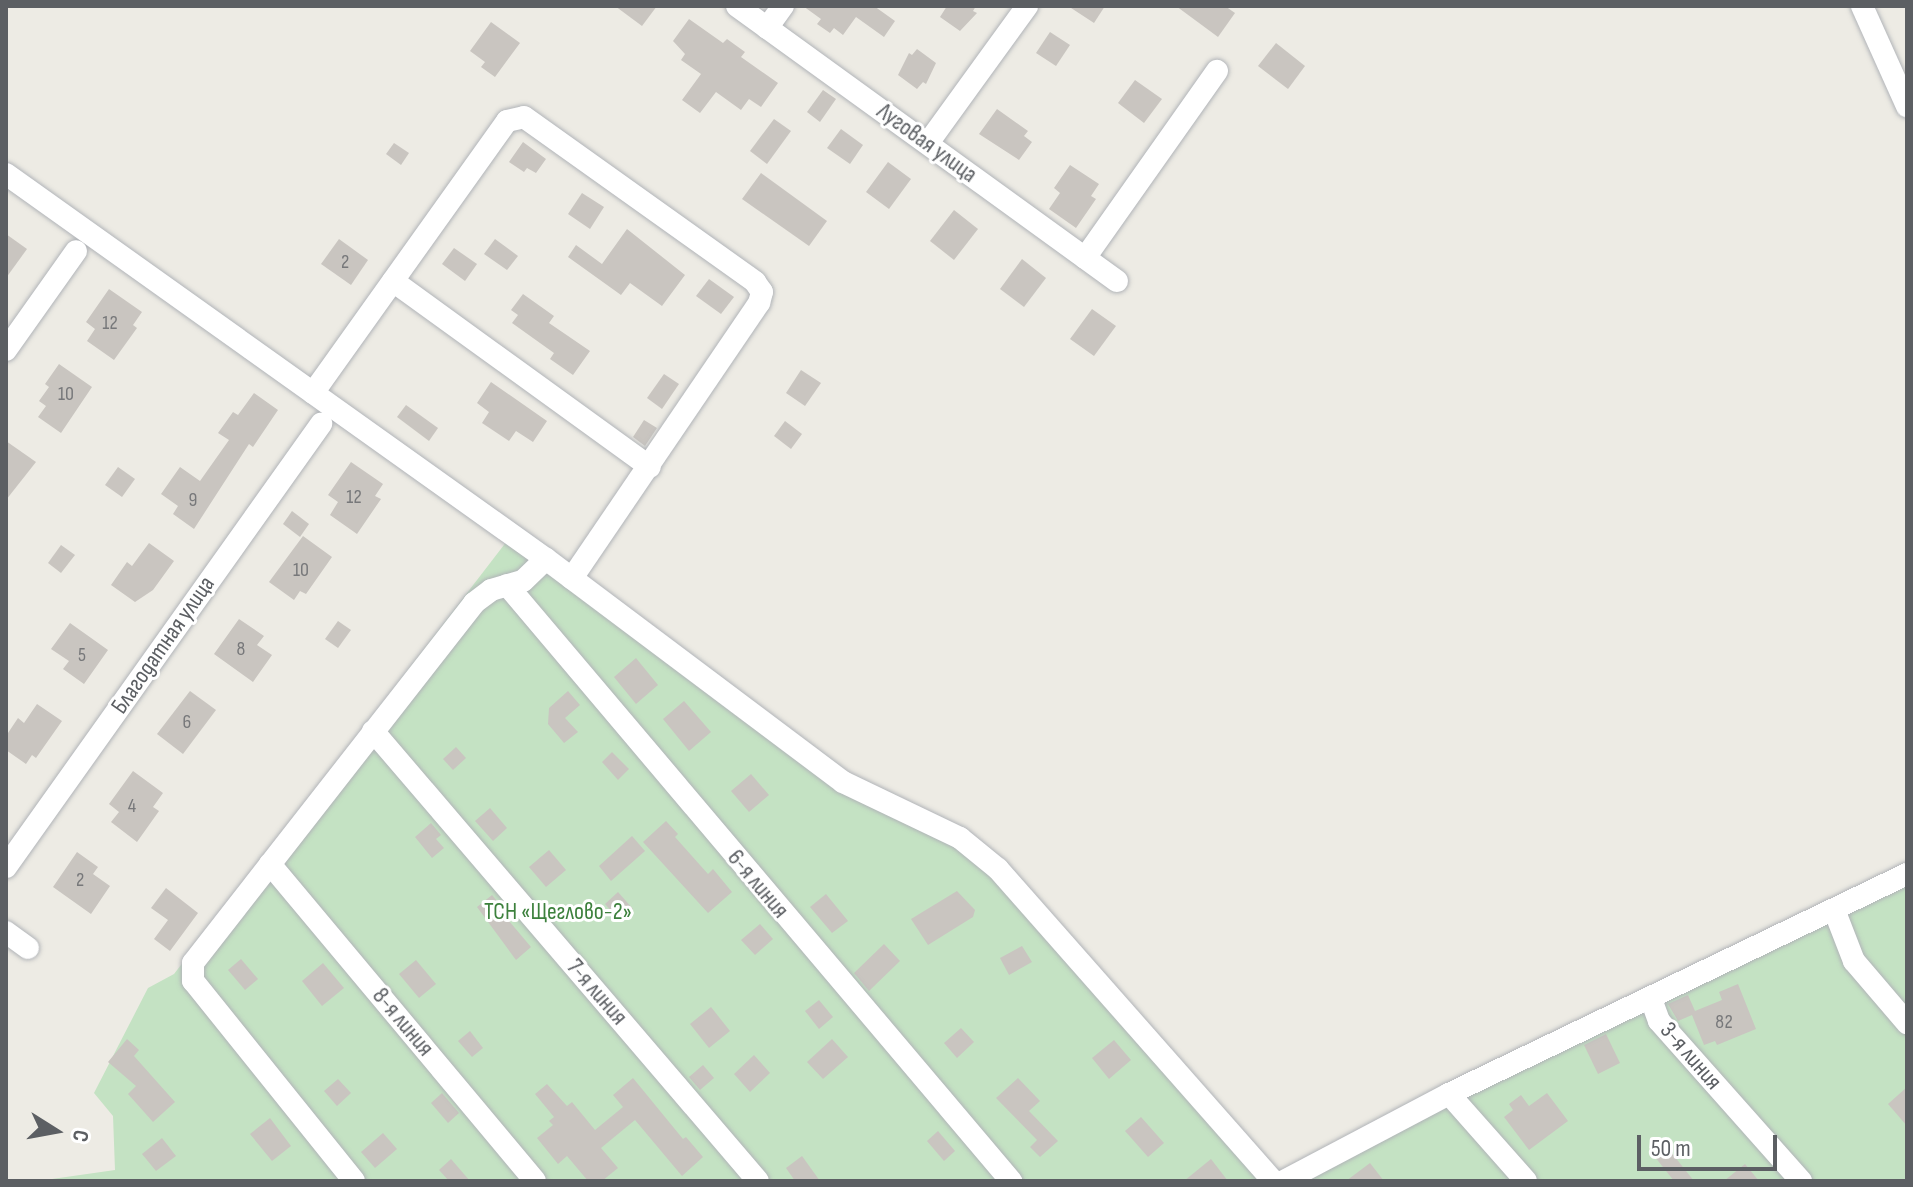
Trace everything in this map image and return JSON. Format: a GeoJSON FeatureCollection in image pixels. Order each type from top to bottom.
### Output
{"type":"FeatureCollection","features":[{"type":"Feature","properties":{"kind":"street","name":"Луговая улица"},"geometry":{"type":"LineString","coordinates":[[737,6],[1117,281]]}},
{"type":"Feature","properties":{"kind":"street"},"geometry":{"type":"LineString","coordinates":[[767,28],[783,6]]}},
{"type":"Feature","properties":{"kind":"street"},"geometry":{"type":"LineString","coordinates":[[928,143],[1027,6]]}},
{"type":"Feature","properties":{"kind":"street"},"geometry":{"type":"LineString","coordinates":[[1862,6],[1907,106]]}},
{"type":"Feature","properties":{"kind":"street"},"geometry":{"type":"LineString","coordinates":[[1085,258],[1217,71]]}},
{"type":"Feature","properties":{"kind":"street"},"geometry":{"type":"LineString","coordinates":[[313,393],[507,121],[515,116],[524,117],[755,282],[762,292],[759,303],[572,578]]}},
{"type":"Feature","properties":{"kind":"street"},"geometry":{"type":"LineString","coordinates":[[6,174],[546,559],[843,782],[960,838],[998,869],[1273,1181]]}},
{"type":"Feature","properties":{"kind":"street"},"geometry":{"type":"LineString","coordinates":[[6,350],[76,251]]}},
{"type":"Feature","properties":{"kind":"street"},"geometry":{"type":"LineString","coordinates":[[393,281],[650,467]]}},
{"type":"Feature","properties":{"kind":"street","name":"Благодатная улица"},"geometry":{"type":"LineString","coordinates":[[6,867],[321,424]]}},
{"type":"Feature","properties":{"kind":"street"},"geometry":{"type":"LineString","coordinates":[[354,1181],[193,981],[193,963],[474,603],[491,590],[523,581],[546,559]]}},
{"type":"Feature","properties":{"kind":"street","name":"6-я линия"},"geometry":{"type":"LineString","coordinates":[[507,585],[1011,1181]]}},
{"type":"Feature","properties":{"kind":"street","name":"7-я линия"},"geometry":{"type":"LineString","coordinates":[[373,731],[758,1181]]}},
{"type":"Feature","properties":{"kind":"street","name":"8-я линия"},"geometry":{"type":"LineString","coordinates":[[270,864],[535,1181]]}},
{"type":"Feature","properties":{"kind":"street"},"geometry":{"type":"LineString","coordinates":[[1284,1181],[1449,1094],[1835,912],[1907,874]]}},
{"type":"Feature","properties":{"kind":"street"},"geometry":{"type":"LineString","coordinates":[[1835,912],[1854,961],[1907,1023]]}},
{"type":"Feature","properties":{"kind":"street"},"geometry":{"type":"LineString","coordinates":[[6,932],[28,948]]}},
{"type":"Feature","properties":{"kind":"street","name":"3-я линия"},"geometry":{"type":"LineString","coordinates":[[1651,999],[1659,1021],[1801,1181]]}},
{"type":"Feature","properties":{"kind":"street"},"geometry":{"type":"LineString","coordinates":[[1449,1094],[1526,1181]]}},
{"type":"Feature","properties":{"kind":"green space","name":"ТСН «Щеглово-2»"},"geometry":{"type":"Polygon","coordinates":[[[507,541],[839,788],[955,844],[994,874],[1262,1181],[38,1181],[115,1170],[113,1116],[94,1093],[148,988],[174,974],[507,541]]]}},
{"type":"Feature","properties":{"kind":"green space"},"geometry":{"type":"Polygon","coordinates":[[[1907,868],[1907,1181],[1270,1181],[1907,868]]]}},
{"type":"Feature","properties":{"kind":"building"},"geometry":{"type":"Polygon","coordinates":[[[615,6],[657,6],[642,26],[615,6]]]}},
{"type":"Feature","properties":{"kind":"building"},"geometry":{"type":"Polygon","coordinates":[[[803,6],[874,6],[895,21],[884,37],[856,17],[843,35],[834,28],[830,33],[817,24],[821,19],[803,6]]]}},
{"type":"Feature","properties":{"kind":"building"},"geometry":{"type":"Polygon","coordinates":[[[947,6],[976,6],[973,11],[977,13],[960,31],[940,17],[947,6]]]}},
{"type":"Feature","properties":{"kind":"building"},"geometry":{"type":"Polygon","coordinates":[[[1068,6],[1105,6],[1094,23],[1068,6]]]}},
{"type":"Feature","properties":{"kind":"building"},"geometry":{"type":"Polygon","coordinates":[[[1176,6],[1225,6],[1235,13],[1218,37],[1176,6]]]}},
{"type":"Feature","properties":{"kind":"building"},"geometry":{"type":"Polygon","coordinates":[[[689,19],[723,43],[727,39],[745,52],[741,57],[778,83],[761,107],[749,99],[741,110],[716,92],[700,113],[682,100],[701,74],[681,60],[685,54],[673,41],[689,19]]]}},
{"type":"Feature","properties":{"kind":"building"},"geometry":{"type":"Polygon","coordinates":[[[491,22],[520,43],[495,77],[481,67],[485,62],[470,51],[491,22]]]}},
{"type":"Feature","properties":{"kind":"building"},"geometry":{"type":"Polygon","coordinates":[[[1050,32],[1070,45],[1056,66],[1036,53],[1050,32]]]}},
{"type":"Feature","properties":{"kind":"building"},"geometry":{"type":"Polygon","coordinates":[[[1276,43],[1305,66],[1288,89],[1258,66],[1276,43]]]}},
{"type":"Feature","properties":{"kind":"building"},"geometry":{"type":"Polygon","coordinates":[[[917,49],[936,63],[926,84],[923,82],[917,89],[898,75],[909,53],[912,55],[917,49]]]}},
{"type":"Feature","properties":{"kind":"building"},"geometry":{"type":"Polygon","coordinates":[[[1135,80],[1162,99],[1144,123],[1118,103],[1135,80]]]}},
{"type":"Feature","properties":{"kind":"building"},"geometry":{"type":"Polygon","coordinates":[[[823,90],[836,99],[820,122],[807,112],[823,90]]]}},
{"type":"Feature","properties":{"kind":"building"},"geometry":{"type":"Polygon","coordinates":[[[997,109],[1028,131],[1024,136],[1032,142],[1019,160],[979,134],[997,109]]]}},
{"type":"Feature","properties":{"kind":"building"},"geometry":{"type":"Polygon","coordinates":[[[774,119],[791,131],[767,164],[750,151],[774,119]]]}},
{"type":"Feature","properties":{"kind":"building"},"geometry":{"type":"Polygon","coordinates":[[[841,129],[863,145],[850,164],[827,148],[841,129]]]}},
{"type":"Feature","properties":{"kind":"building"},"geometry":{"type":"Polygon","coordinates":[[[523,142],[546,159],[536,173],[527,168],[524,172],[509,162],[523,142]]]}},
{"type":"Feature","properties":{"kind":"building"},"geometry":{"type":"Polygon","coordinates":[[[394,143],[409,153],[401,165],[386,154],[394,143]]]}},
{"type":"Feature","properties":{"kind":"building"},"geometry":{"type":"Polygon","coordinates":[[[888,162],[911,179],[889,209],[866,192],[888,162]]]}},
{"type":"Feature","properties":{"kind":"building"},"geometry":{"type":"Polygon","coordinates":[[[1070,165],[1099,184],[1091,196],[1096,199],[1076,228],[1049,209],[1060,193],[1054,188],[1070,165]]]}},
{"type":"Feature","properties":{"kind":"building"},"geometry":{"type":"Polygon","coordinates":[[[761,173],[827,221],[809,246],[742,199],[761,173]]]}},
{"type":"Feature","properties":{"kind":"building"},"geometry":{"type":"Polygon","coordinates":[[[582,193],[604,207],[590,229],[568,214],[582,193]]]}},
{"type":"Feature","properties":{"kind":"building"},"geometry":{"type":"Polygon","coordinates":[[[954,210],[978,229],[954,260],[930,241],[954,210]]]}},
{"type":"Feature","properties":{"kind":"building"},"geometry":{"type":"Polygon","coordinates":[[[627,229],[685,275],[662,306],[630,283],[621,295],[568,257],[576,245],[602,264],[627,229]]]}},
{"type":"Feature","properties":{"kind":"building"},"geometry":{"type":"Polygon","coordinates":[[[6,234],[27,249],[6,278],[6,234]]]}},
{"type":"Feature","properties":{"kind":"building"},"geometry":{"type":"Polygon","coordinates":[[[339,239],[368,260],[351,285],[321,264],[339,239]]]}},
{"type":"Feature","properties":{"kind":"building"},"geometry":{"type":"Polygon","coordinates":[[[495,239],[518,256],[507,270],[484,254],[495,239]]]}},
{"type":"Feature","properties":{"kind":"building"},"geometry":{"type":"Polygon","coordinates":[[[454,248],[477,264],[465,281],[442,264],[454,248]]]}},
{"type":"Feature","properties":{"kind":"building"},"geometry":{"type":"Polygon","coordinates":[[[1022,259],[1046,278],[1024,307],[1000,289],[1022,259]]]}},
{"type":"Feature","properties":{"kind":"building"},"geometry":{"type":"Polygon","coordinates":[[[709,279],[734,297],[721,314],[696,296],[709,279]]]}},
{"type":"Feature","properties":{"kind":"building"},"geometry":{"type":"Polygon","coordinates":[[[109,289],[142,312],[133,325],[137,328],[114,360],[87,341],[95,329],[86,322],[109,289]]]}},
{"type":"Feature","properties":{"kind":"building"},"geometry":{"type":"Polygon","coordinates":[[[523,294],[554,316],[549,323],[590,351],[573,375],[550,359],[554,353],[512,323],[518,315],[511,310],[523,294]]]}},
{"type":"Feature","properties":{"kind":"building"},"geometry":{"type":"Polygon","coordinates":[[[1092,309],[1116,326],[1094,356],[1070,339],[1092,309]]]}},
{"type":"Feature","properties":{"kind":"building"},"geometry":{"type":"Polygon","coordinates":[[[59,364],[92,387],[61,433],[38,417],[46,406],[39,401],[49,387],[45,384],[59,364]]]}},
{"type":"Feature","properties":{"kind":"building"},"geometry":{"type":"Polygon","coordinates":[[[801,370],[821,383],[805,406],[786,393],[801,370]]]}},
{"type":"Feature","properties":{"kind":"building"},"geometry":{"type":"Polygon","coordinates":[[[664,374],[679,384],[662,409],[647,398],[664,374]]]}},
{"type":"Feature","properties":{"kind":"building"},"geometry":{"type":"Polygon","coordinates":[[[491,382],[547,421],[533,442],[516,431],[509,441],[482,423],[489,412],[477,403],[491,382]]]}},
{"type":"Feature","properties":{"kind":"building"},"geometry":{"type":"Polygon","coordinates":[[[254,393],[278,410],[253,447],[249,444],[194,529],[173,514],[178,506],[161,494],[180,467],[200,481],[229,440],[218,433],[233,412],[238,415],[254,393]]]}},
{"type":"Feature","properties":{"kind":"building"},"geometry":{"type":"Polygon","coordinates":[[[406,405],[438,428],[429,441],[397,417],[406,405]]]}},
{"type":"Feature","properties":{"kind":"building"},"geometry":{"type":"Polygon","coordinates":[[[644,420],[657,428],[645,446],[633,437],[644,420]]]}},
{"type":"Feature","properties":{"kind":"building"},"geometry":{"type":"Polygon","coordinates":[[[785,421],[802,434],[791,449],[774,436],[785,421]]]}},
{"type":"Feature","properties":{"kind":"building"},"geometry":{"type":"Polygon","coordinates":[[[6,441],[36,462],[6,500],[6,441]]]}},
{"type":"Feature","properties":{"kind":"building"},"geometry":{"type":"Polygon","coordinates":[[[351,462],[383,484],[375,496],[381,499],[357,534],[330,515],[338,502],[328,495],[351,462]]]}},
{"type":"Feature","properties":{"kind":"building"},"geometry":{"type":"Polygon","coordinates":[[[118,467],[135,479],[122,497],[105,485],[118,467]]]}},
{"type":"Feature","properties":{"kind":"building"},"geometry":{"type":"Polygon","coordinates":[[[292,511],[309,524],[300,537],[283,524],[292,511]]]}},
{"type":"Feature","properties":{"kind":"building"},"geometry":{"type":"Polygon","coordinates":[[[303,536],[332,557],[306,594],[300,591],[294,600],[269,582],[303,536]]]}},
{"type":"Feature","properties":{"kind":"building"},"geometry":{"type":"Polygon","coordinates":[[[149,543],[174,561],[153,590],[135,602],[111,585],[127,562],[132,566],[149,543]]]}},
{"type":"Feature","properties":{"kind":"building"},"geometry":{"type":"Polygon","coordinates":[[[61,545],[75,555],[61,573],[48,563],[61,545]]]}},
{"type":"Feature","properties":{"kind":"building"},"geometry":{"type":"Polygon","coordinates":[[[239,619],[264,636],[257,645],[272,655],[253,682],[214,654],[239,619]]]}},
{"type":"Feature","properties":{"kind":"building"},"geometry":{"type":"Polygon","coordinates":[[[338,621],[351,630],[338,648],[325,639],[338,621]]]}},
{"type":"Feature","properties":{"kind":"building"},"geometry":{"type":"Polygon","coordinates":[[[70,623],[108,650],[84,684],[63,669],[69,661],[51,649],[70,623]]]}},
{"type":"Feature","properties":{"kind":"building"},"geometry":{"type":"Polygon","coordinates":[[[636,658],[658,685],[636,704],[614,677],[636,658]]]}},
{"type":"Feature","properties":{"kind":"building"},"geometry":{"type":"Polygon","coordinates":[[[190,691],[216,710],[183,754],[157,734],[190,691]]]}},
{"type":"Feature","properties":{"kind":"building"},"geometry":{"type":"Polygon","coordinates":[[[568,691],[580,705],[565,718],[578,732],[564,743],[548,724],[549,708],[568,691]]]}},
{"type":"Feature","properties":{"kind":"building"},"geometry":{"type":"Polygon","coordinates":[[[684,701],[711,732],[689,751],[663,719],[684,701]]]}},
{"type":"Feature","properties":{"kind":"building"},"geometry":{"type":"Polygon","coordinates":[[[37,704],[62,721],[36,758],[32,755],[26,764],[6,750],[6,736],[18,718],[24,723],[37,704]]]}},
{"type":"Feature","properties":{"kind":"building"},"geometry":{"type":"Polygon","coordinates":[[[456,747],[466,758],[453,770],[443,759],[456,747]]]}},
{"type":"Feature","properties":{"kind":"building"},"geometry":{"type":"Polygon","coordinates":[[[612,752],[629,769],[618,780],[602,762],[612,752]]]}},
{"type":"Feature","properties":{"kind":"building"},"geometry":{"type":"Polygon","coordinates":[[[133,771],[163,793],[153,807],[159,811],[137,842],[111,822],[119,812],[109,804],[133,771]]]}},
{"type":"Feature","properties":{"kind":"building"},"geometry":{"type":"Polygon","coordinates":[[[751,774],[769,795],[749,812],[731,791],[751,774]]]}},
{"type":"Feature","properties":{"kind":"building"},"geometry":{"type":"Polygon","coordinates":[[[490,808],[507,828],[493,841],[475,821],[490,808]]]}},
{"type":"Feature","properties":{"kind":"building"},"geometry":{"type":"Polygon","coordinates":[[[666,821],[678,834],[675,837],[708,874],[713,869],[732,892],[708,913],[643,842],[666,821]]]}},
{"type":"Feature","properties":{"kind":"building"},"geometry":{"type":"Polygon","coordinates":[[[431,823],[441,835],[436,839],[444,848],[432,858],[415,837],[431,823]]]}},
{"type":"Feature","properties":{"kind":"building"},"geometry":{"type":"Polygon","coordinates":[[[632,836],[645,851],[611,881],[599,866],[632,836]]]}},
{"type":"Feature","properties":{"kind":"building"},"geometry":{"type":"Polygon","coordinates":[[[549,850],[566,870],[546,887],[529,867],[549,850]]]}},
{"type":"Feature","properties":{"kind":"building"},"geometry":{"type":"Polygon","coordinates":[[[77,852],[98,867],[93,874],[110,886],[91,914],[53,887],[77,852]]]}},
{"type":"Feature","properties":{"kind":"building"},"geometry":{"type":"Polygon","coordinates":[[[166,888],[198,913],[170,951],[154,939],[168,920],[151,908],[166,888]]]}},
{"type":"Feature","properties":{"kind":"building"},"geometry":{"type":"Polygon","coordinates":[[[957,891],[975,910],[973,917],[928,945],[911,919],[957,891]]]}},
{"type":"Feature","properties":{"kind":"building"},"geometry":{"type":"Polygon","coordinates":[[[618,892],[633,909],[620,921],[605,904],[618,892]]]}},
{"type":"Feature","properties":{"kind":"building"},"geometry":{"type":"Polygon","coordinates":[[[826,894],[848,921],[832,933],[810,907],[826,894]]]}},
{"type":"Feature","properties":{"kind":"building"},"geometry":{"type":"Polygon","coordinates":[[[492,895],[502,907],[499,909],[531,947],[516,960],[477,907],[492,895]]]}},
{"type":"Feature","properties":{"kind":"building"},"geometry":{"type":"Polygon","coordinates":[[[760,924],[773,939],[755,955],[741,940],[760,924]]]}},
{"type":"Feature","properties":{"kind":"building"},"geometry":{"type":"Polygon","coordinates":[[[884,944],[900,961],[869,991],[854,973],[884,944]]]}},
{"type":"Feature","properties":{"kind":"building"},"geometry":{"type":"Polygon","coordinates":[[[1022,946],[1032,962],[1009,975],[1000,958],[1022,946]]]}},
{"type":"Feature","properties":{"kind":"building"},"geometry":{"type":"Polygon","coordinates":[[[241,959],[258,979],[245,990],[228,970],[241,959]]]}},
{"type":"Feature","properties":{"kind":"building"},"geometry":{"type":"Polygon","coordinates":[[[416,960],[436,984],[419,998],[399,974],[416,960]]]}},
{"type":"Feature","properties":{"kind":"building"},"geometry":{"type":"Polygon","coordinates":[[[323,963],[344,988],[322,1006],[302,981],[323,963]]]}},
{"type":"Feature","properties":{"kind":"building"},"geometry":{"type":"Polygon","coordinates":[[[1738,984],[1756,1029],[1717,1045],[1715,1041],[1704,1045],[1692,1015],[1678,1021],[1668,1004],[1688,995],[1695,1011],[1722,1000],[1719,992],[1738,984]]]}},
{"type":"Feature","properties":{"kind":"building"},"geometry":{"type":"Polygon","coordinates":[[[819,1000],[833,1017],[819,1029],[805,1011],[819,1000]]]}},
{"type":"Feature","properties":{"kind":"building"},"geometry":{"type":"Polygon","coordinates":[[[711,1007],[730,1031],[709,1048],[690,1024],[711,1007]]]}},
{"type":"Feature","properties":{"kind":"building"},"geometry":{"type":"Polygon","coordinates":[[[961,1028],[974,1042],[957,1058],[944,1043],[961,1028]]]}},
{"type":"Feature","properties":{"kind":"building"},"geometry":{"type":"Polygon","coordinates":[[[470,1031],[483,1048],[472,1057],[458,1041],[470,1031]]]}},
{"type":"Feature","properties":{"kind":"building"},"geometry":{"type":"Polygon","coordinates":[[[1606,1034],[1620,1063],[1598,1074],[1584,1045],[1606,1034]]]}},
{"type":"Feature","properties":{"kind":"building"},"geometry":{"type":"Polygon","coordinates":[[[127,1039],[139,1050],[134,1056],[175,1102],[153,1122],[128,1094],[136,1086],[108,1062],[127,1039]]]}},
{"type":"Feature","properties":{"kind":"building"},"geometry":{"type":"Polygon","coordinates":[[[832,1039],[848,1057],[823,1079],[807,1062],[832,1039]]]}},
{"type":"Feature","properties":{"kind":"building"},"geometry":{"type":"Polygon","coordinates":[[[1114,1040],[1131,1060],[1109,1079],[1092,1058],[1114,1040]]]}},
{"type":"Feature","properties":{"kind":"building"},"geometry":{"type":"Polygon","coordinates":[[[754,1055],[770,1073],[750,1092],[734,1074],[754,1055]]]}},
{"type":"Feature","properties":{"kind":"building"},"geometry":{"type":"Polygon","coordinates":[[[703,1065],[714,1078],[700,1090],[689,1077],[703,1065]]]}},
{"type":"Feature","properties":{"kind":"building"},"geometry":{"type":"Polygon","coordinates":[[[633,1078],[683,1139],[686,1137],[703,1157],[682,1176],[635,1120],[601,1148],[618,1168],[602,1181],[588,1181],[567,1156],[558,1164],[537,1138],[553,1125],[549,1121],[554,1117],[535,1094],[547,1084],[567,1106],[572,1102],[595,1130],[623,1107],[613,1095],[633,1078]]]}},
{"type":"Feature","properties":{"kind":"building"},"geometry":{"type":"Polygon","coordinates":[[[1018,1078],[1040,1101],[1029,1111],[1058,1141],[1040,1157],[1030,1147],[1037,1140],[996,1098],[1018,1078]]]}},
{"type":"Feature","properties":{"kind":"building"},"geometry":{"type":"Polygon","coordinates":[[[338,1079],[351,1093],[337,1106],[324,1091],[338,1079]]]}},
{"type":"Feature","properties":{"kind":"building"},"geometry":{"type":"Polygon","coordinates":[[[1907,1087],[1907,1126],[1888,1104],[1907,1087]]]}},
{"type":"Feature","properties":{"kind":"building"},"geometry":{"type":"Polygon","coordinates":[[[442,1093],[459,1113],[448,1123],[431,1103],[442,1093]]]}},
{"type":"Feature","properties":{"kind":"building"},"geometry":{"type":"Polygon","coordinates":[[[1547,1093],[1568,1121],[1529,1150],[1504,1117],[1513,1110],[1509,1104],[1521,1095],[1529,1106],[1547,1093]]]}},
{"type":"Feature","properties":{"kind":"building"},"geometry":{"type":"Polygon","coordinates":[[[1141,1117],[1164,1143],[1148,1157],[1125,1131],[1141,1117]]]}},
{"type":"Feature","properties":{"kind":"building"},"geometry":{"type":"Polygon","coordinates":[[[270,1118],[291,1146],[272,1161],[250,1134],[270,1118]]]}},
{"type":"Feature","properties":{"kind":"building"},"geometry":{"type":"Polygon","coordinates":[[[938,1131],[955,1151],[944,1161],[927,1141],[938,1131]]]}},
{"type":"Feature","properties":{"kind":"building"},"geometry":{"type":"Polygon","coordinates":[[[383,1133],[397,1149],[375,1168],[361,1152],[383,1133]]]}},
{"type":"Feature","properties":{"kind":"building"},"geometry":{"type":"Polygon","coordinates":[[[162,1138],[176,1156],[156,1171],[142,1154],[162,1138]]]}},
{"type":"Feature","properties":{"kind":"building"},"geometry":{"type":"Polygon","coordinates":[[[1667,1147],[1694,1181],[1674,1181],[1655,1157],[1667,1147]]]}},
{"type":"Feature","properties":{"kind":"building"},"geometry":{"type":"Polygon","coordinates":[[[802,1156],[820,1181],[795,1181],[786,1168],[802,1156]]]}},
{"type":"Feature","properties":{"kind":"building"},"geometry":{"type":"Polygon","coordinates":[[[451,1159],[470,1181],[449,1181],[439,1170],[451,1159]]]}},
{"type":"Feature","properties":{"kind":"building"},"geometry":{"type":"Polygon","coordinates":[[[1211,1159],[1228,1181],[1184,1181],[1211,1159]]]}},
{"type":"Feature","properties":{"kind":"building"},"geometry":{"type":"Polygon","coordinates":[[[1370,1163],[1384,1181],[1346,1181],[1370,1163]]]}},
{"type":"Feature","properties":{"kind":"building"},"geometry":{"type":"Polygon","coordinates":[[[1745,1164],[1759,1181],[1724,1181],[1745,1164]]]}}]}
